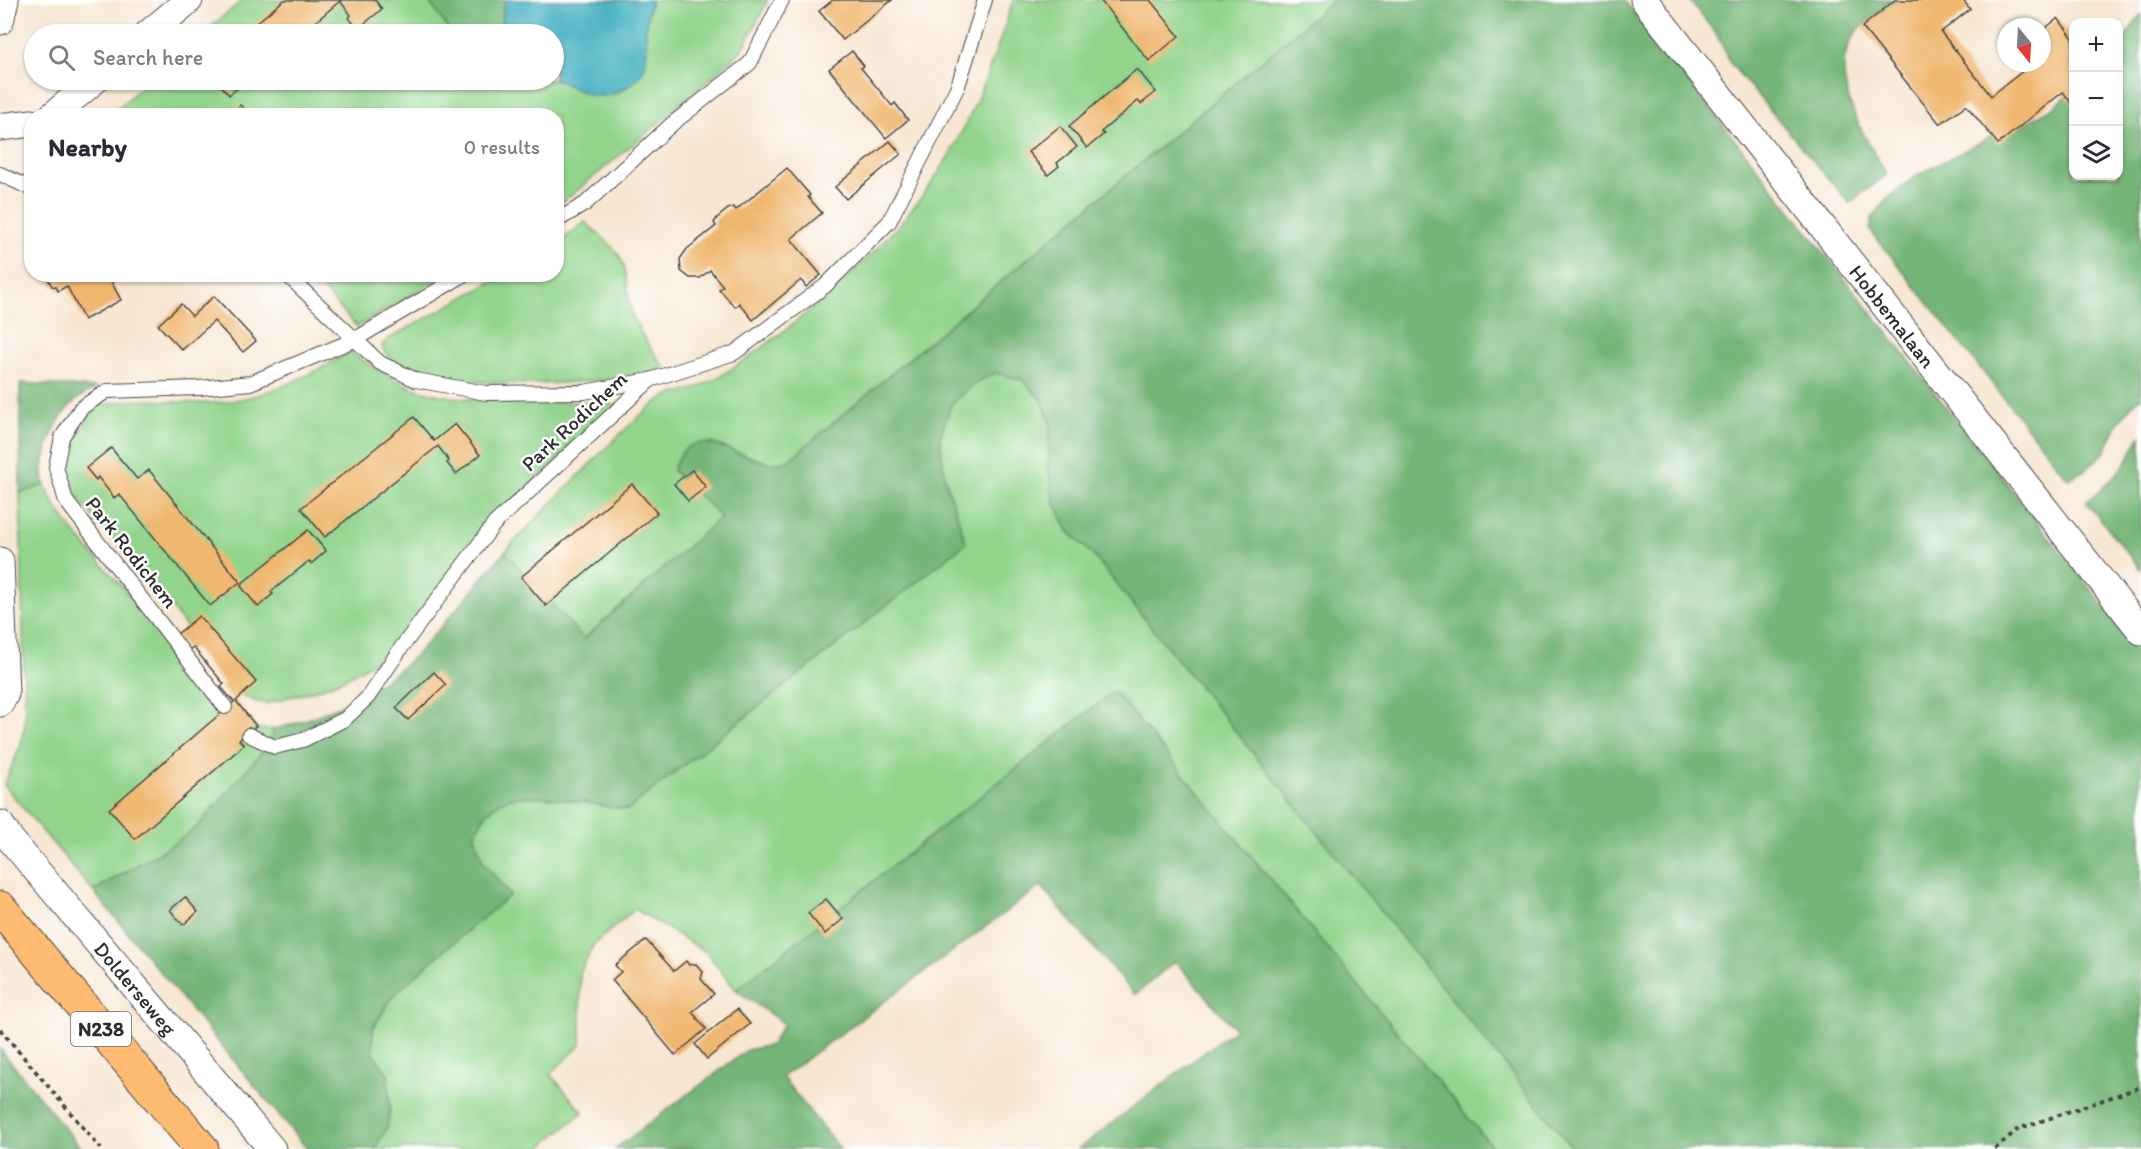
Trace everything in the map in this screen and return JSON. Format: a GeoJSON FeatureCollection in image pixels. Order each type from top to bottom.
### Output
{"type":"FeatureCollection","features":[{"type":"Feature","properties":{"kind":"main road","name":"N238"},"geometry":{"type":"LineString","coordinates":[[0,908],[202,1149]]}},
{"type":"Feature","properties":{"kind":"street"},"geometry":{"type":"LineString","coordinates":[[0,21],[5,0]]}},
{"type":"Feature","properties":{"kind":"street"},"geometry":{"type":"LineString","coordinates":[[160,24],[189,0]]}},
{"type":"Feature","properties":{"kind":"street","name":"Hobbemalaan"},"geometry":{"type":"LineString","coordinates":[[1644,0],[2141,631]]}},
{"type":"Feature","properties":{"kind":"street"},"geometry":{"type":"LineString","coordinates":[[62,108],[83,90]]}},
{"type":"Feature","properties":{"kind":"street"},"geometry":{"type":"LineString","coordinates":[[0,127],[24,124]]}},
{"type":"Feature","properties":{"kind":"street"},"geometry":{"type":"LineString","coordinates":[[0,561],[5,694],[0,702]]}},
{"type":"Feature","properties":{"kind":"street","name":"Dolderseweg"},"geometry":{"type":"LineString","coordinates":[[0,824],[272,1149]]}},
{"type":"Feature","properties":{"kind":"lane"},"geometry":{"type":"LineString","coordinates":[[564,216],[585,204],[672,124],[750,63],[782,0]]}},
{"type":"Feature","properties":{"kind":"lane","name":"Park Rodichem"},"geometry":{"type":"LineString","coordinates":[[294,282],[380,363],[416,380],[486,393],[584,392],[650,380],[734,353],[825,286],[889,222],[958,86],[985,0]]}},
{"type":"Feature","properties":{"kind":"lane"},"geometry":{"type":"LineString","coordinates":[[0,174],[24,185]]}},
{"type":"Feature","properties":{"kind":"lane","name":"Park Rodichem"},"geometry":{"type":"LineString","coordinates":[[225,707],[66,501],[56,467],[62,437],[81,408],[107,392],[199,388],[250,382],[354,339],[451,282]]}},
{"type":"Feature","properties":{"kind":"lane","name":"Park Rodichem"},"geometry":{"type":"LineString","coordinates":[[249,735],[275,747],[303,740],[345,719],[368,697],[400,648],[495,523],[650,380]]}},
{"type":"Feature","properties":{"kind":"path"},"geometry":{"type":"LineString","coordinates":[[0,1029],[101,1149]]}},
{"type":"Feature","properties":{"kind":"path"},"geometry":{"type":"LineString","coordinates":[[1995,1149],[2018,1129],[2141,1087]]}},
{"type":"Feature","properties":{"kind":"green space"},"geometry":{"type":"Polygon","coordinates":[[[243,0],[428,0],[445,24],[214,24],[243,0]]]}},
{"type":"Feature","properties":{"kind":"green space"},"geometry":{"type":"Polygon","coordinates":[[[428,0],[505,0],[501,24],[445,24],[428,0]]]}},
{"type":"Feature","properties":{"kind":"green space"},"geometry":{"type":"Polygon","coordinates":[[[651,0],[768,0],[743,49],[685,101],[564,201],[564,108],[117,108],[138,90],[564,90],[564,83],[586,93],[604,96],[633,83],[643,71],[651,0]]]}},
{"type":"Feature","properties":{"kind":"green space"},"geometry":{"type":"Polygon","coordinates":[[[1013,0],[1334,0],[788,461],[771,464],[711,443],[673,471],[722,517],[583,639],[505,552],[605,449],[659,400],[705,385],[742,362],[802,317],[861,264],[889,235],[937,175],[956,143],[988,73],[1013,0]]]}},
{"type":"Feature","properties":{"kind":"green space"},"geometry":{"type":"Polygon","coordinates":[[[1334,0],[1624,0],[2141,653],[2141,1149],[1573,1149],[1094,556],[1068,531],[1054,501],[1048,469],[1050,422],[1042,400],[1023,380],[995,373],[977,382],[951,404],[940,437],[945,478],[966,543],[627,810],[565,799],[516,797],[499,803],[490,810],[474,834],[483,862],[510,895],[392,997],[373,1028],[373,1053],[388,1074],[390,1107],[388,1125],[375,1149],[307,1149],[93,891],[172,845],[197,827],[270,743],[274,729],[324,713],[372,688],[405,665],[505,552],[584,639],[721,517],[673,470],[681,454],[690,446],[702,443],[770,463],[788,461],[1334,0]]]}},
{"type":"Feature","properties":{"kind":"green space"},"geometry":{"type":"Polygon","coordinates":[[[1689,0],[1899,0],[1858,30],[1848,47],[1844,65],[1845,84],[1850,104],[1887,175],[1849,203],[1731,64],[1717,35],[1689,0]]]}},
{"type":"Feature","properties":{"kind":"green space"},"geometry":{"type":"Polygon","coordinates":[[[2141,14],[2141,398],[2132,405],[2118,423],[2104,453],[2085,470],[2068,479],[1870,230],[1872,218],[1886,200],[1914,177],[1996,134],[2026,123],[2052,108],[2069,94],[2069,180],[2123,180],[2123,39],[2141,14]]]}},
{"type":"Feature","properties":{"kind":"green space"},"geometry":{"type":"Polygon","coordinates":[[[585,222],[611,245],[625,269],[633,317],[665,368],[607,379],[529,384],[489,382],[452,379],[421,372],[385,353],[382,345],[390,338],[491,282],[564,282],[564,238],[585,222]]]}},
{"type":"Feature","properties":{"kind":"green space"},"geometry":{"type":"Polygon","coordinates":[[[316,282],[433,282],[357,327],[316,282]]]}},
{"type":"Feature","properties":{"kind":"green space"},"geometry":{"type":"Polygon","coordinates":[[[351,352],[406,385],[451,397],[532,402],[608,402],[615,406],[521,495],[401,642],[374,662],[333,684],[271,702],[259,702],[234,689],[170,605],[77,497],[68,478],[67,469],[71,450],[95,407],[140,400],[198,403],[231,401],[285,385],[351,352]]]}},
{"type":"Feature","properties":{"kind":"green space"},"geometry":{"type":"Polygon","coordinates":[[[995,373],[1023,380],[1042,400],[1050,422],[1048,469],[1068,531],[1094,556],[1573,1149],[1494,1149],[1114,691],[736,990],[706,952],[635,909],[594,944],[580,973],[581,1045],[550,1074],[583,1112],[539,1149],[375,1149],[388,1125],[390,1107],[388,1074],[373,1054],[373,1029],[392,997],[510,895],[483,862],[474,834],[486,814],[499,803],[516,797],[565,799],[627,810],[966,543],[945,478],[940,437],[951,404],[977,382],[995,373]]]}},
{"type":"Feature","properties":{"kind":"green space"},"geometry":{"type":"Polygon","coordinates":[[[20,383],[97,388],[83,395],[71,405],[55,429],[47,448],[43,467],[45,485],[20,493],[20,383]]]}},
{"type":"Feature","properties":{"kind":"green space"},"geometry":{"type":"Polygon","coordinates":[[[2141,435],[2141,570],[2086,502],[2118,472],[2141,435]]]}},
{"type":"Feature","properties":{"kind":"green space"},"geometry":{"type":"Polygon","coordinates":[[[45,485],[70,528],[138,605],[222,713],[254,728],[274,729],[270,743],[197,827],[172,845],[93,891],[4,785],[21,744],[25,723],[20,493],[45,485]]]}},
{"type":"Feature","properties":{"kind":"green space"},"geometry":{"type":"Polygon","coordinates":[[[1114,691],[1494,1149],[1078,1149],[1235,1029],[1175,961],[1135,995],[1041,886],[782,1077],[840,1149],[615,1149],[747,1050],[771,1045],[784,1024],[736,990],[1114,691]]]}},
{"type":"Feature","properties":{"kind":"green space"},"geometry":{"type":"Polygon","coordinates":[[[0,1049],[82,1149],[0,1149],[0,1049]]]}},
{"type":"Feature","properties":{"kind":"water"},"geometry":{"type":"Polygon","coordinates":[[[505,0],[651,0],[646,28],[646,57],[643,71],[633,83],[604,96],[586,93],[564,83],[564,24],[501,24],[505,0]]]}},
{"type":"Feature","properties":{"kind":"building"},"geometry":{"type":"Polygon","coordinates":[[[284,0],[375,0],[382,9],[364,24],[354,24],[349,18],[351,15],[340,1],[313,24],[255,24],[284,0]]]}},
{"type":"Feature","properties":{"kind":"building"},"geometry":{"type":"Polygon","coordinates":[[[833,0],[892,0],[843,40],[819,11],[833,0]]]}},
{"type":"Feature","properties":{"kind":"building"},"geometry":{"type":"Polygon","coordinates":[[[1100,0],[1150,0],[1179,36],[1149,61],[1100,0]]]}},
{"type":"Feature","properties":{"kind":"building"},"geometry":{"type":"Polygon","coordinates":[[[1895,0],[1963,0],[1970,9],[1941,32],[1991,96],[2022,72],[2051,72],[2051,24],[2058,18],[2069,33],[2069,100],[2063,92],[1998,144],[1966,105],[1940,124],[1862,27],[1895,0]]]}},
{"type":"Feature","properties":{"kind":"building"},"geometry":{"type":"Polygon","coordinates":[[[852,51],[864,66],[861,68],[892,106],[895,103],[908,120],[886,138],[829,69],[852,51]]]}},
{"type":"Feature","properties":{"kind":"building"},"geometry":{"type":"Polygon","coordinates":[[[1137,69],[1156,92],[1141,104],[1138,101],[1101,132],[1104,134],[1087,148],[1069,126],[1137,69]]]}},
{"type":"Feature","properties":{"kind":"building"},"geometry":{"type":"Polygon","coordinates":[[[225,90],[235,90],[229,95],[225,90]]]}},
{"type":"Feature","properties":{"kind":"building"},"geometry":{"type":"Polygon","coordinates":[[[1060,126],[1077,147],[1057,163],[1059,166],[1048,175],[1028,152],[1060,126]]]}},
{"type":"Feature","properties":{"kind":"building"},"geometry":{"type":"Polygon","coordinates":[[[890,141],[901,154],[846,199],[835,187],[890,141]]]}},
{"type":"Feature","properties":{"kind":"building"},"geometry":{"type":"Polygon","coordinates":[[[787,168],[822,213],[791,239],[821,275],[806,287],[801,280],[753,320],[739,303],[735,307],[719,289],[723,286],[710,270],[700,278],[690,278],[681,271],[680,259],[687,249],[716,226],[714,223],[717,218],[728,209],[733,207],[736,210],[787,168]]]}},
{"type":"Feature","properties":{"kind":"building"},"geometry":{"type":"Polygon","coordinates":[[[50,282],[111,282],[121,300],[84,320],[67,286],[58,291],[50,282]]]}},
{"type":"Feature","properties":{"kind":"building"},"geometry":{"type":"Polygon","coordinates":[[[214,296],[256,341],[243,352],[214,321],[182,350],[158,325],[181,304],[192,316],[214,296]]]}},
{"type":"Feature","properties":{"kind":"building"},"geometry":{"type":"Polygon","coordinates":[[[414,417],[434,441],[455,424],[480,455],[456,474],[438,446],[325,537],[301,508],[414,417]]]}},
{"type":"Feature","properties":{"kind":"building"},"geometry":{"type":"Polygon","coordinates":[[[111,448],[137,479],[149,470],[240,582],[210,606],[119,494],[114,498],[98,477],[96,480],[86,468],[111,448]]]}},
{"type":"Feature","properties":{"kind":"building"},"geometry":{"type":"Polygon","coordinates":[[[692,470],[706,487],[688,501],[674,484],[692,470]]]}},
{"type":"Feature","properties":{"kind":"building"},"geometry":{"type":"Polygon","coordinates":[[[632,484],[657,513],[546,606],[521,577],[632,484]]]}},
{"type":"Feature","properties":{"kind":"building"},"geometry":{"type":"Polygon","coordinates":[[[308,530],[326,551],[311,564],[309,561],[271,592],[273,594],[258,607],[240,585],[308,530]]]}},
{"type":"Feature","properties":{"kind":"building"},"geometry":{"type":"Polygon","coordinates":[[[199,616],[256,682],[236,701],[256,726],[239,740],[244,745],[135,839],[109,809],[234,702],[221,687],[224,684],[193,647],[189,650],[176,635],[199,616]]]}},
{"type":"Feature","properties":{"kind":"building"},"geometry":{"type":"Polygon","coordinates":[[[434,672],[446,685],[408,720],[396,708],[434,672]]]}},
{"type":"Feature","properties":{"kind":"building"},"geometry":{"type":"Polygon","coordinates":[[[185,897],[198,912],[183,925],[170,910],[185,897]]]}},
{"type":"Feature","properties":{"kind":"building"},"geometry":{"type":"Polygon","coordinates":[[[826,899],[843,919],[825,934],[808,913],[826,899]]]}},
{"type":"Feature","properties":{"kind":"building"},"geometry":{"type":"Polygon","coordinates":[[[646,940],[674,971],[686,961],[689,965],[696,964],[703,972],[701,979],[714,994],[692,1012],[706,1029],[675,1055],[612,980],[621,972],[615,965],[646,940]]]}},
{"type":"Feature","properties":{"kind":"building"},"geometry":{"type":"Polygon","coordinates":[[[737,1009],[750,1024],[707,1059],[695,1044],[737,1009]]]}}]}
